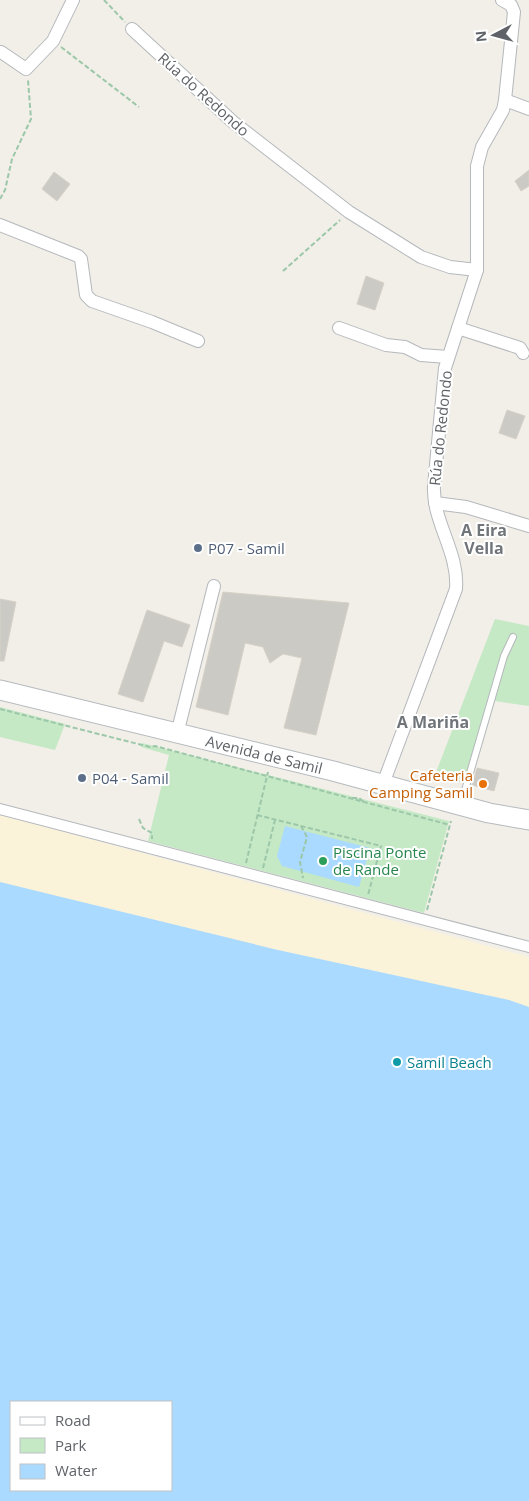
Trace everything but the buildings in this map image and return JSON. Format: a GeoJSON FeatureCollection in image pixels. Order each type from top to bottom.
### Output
{"type":"FeatureCollection","features":[{"type":"Feature","properties":{"kind":"main road","name":"Avenida de Samil"},"geometry":{"type":"LineString","coordinates":[[0,690],[461,805],[529,820]]}},
{"type":"Feature","properties":{"kind":"street"},"geometry":{"type":"LineString","coordinates":[[1,52],[26,69],[53,41],[74,0]]}},
{"type":"Feature","properties":{"kind":"street","name":"Rúa do Redondo"},"geometry":{"type":"LineString","coordinates":[[383,784],[456,589],[457,572],[435,503],[434,486],[443,381],[448,357],[478,270],[477,166],[482,147],[503,110],[506,100],[508,53],[514,19],[510,5],[502,0]]}},
{"type":"Feature","properties":{"kind":"street","name":"Rúa do Redondo"},"geometry":{"type":"LineString","coordinates":[[132,29],[233,122],[349,212],[421,257],[450,267],[478,270]]}},
{"type":"Feature","properties":{"kind":"street"},"geometry":{"type":"LineString","coordinates":[[506,100],[529,109]]}},
{"type":"Feature","properties":{"kind":"street"},"geometry":{"type":"LineString","coordinates":[[0,225],[78,256],[81,259],[86,294],[92,301],[198,340]]}},
{"type":"Feature","properties":{"kind":"street"},"geometry":{"type":"LineString","coordinates":[[339,328],[386,344],[405,347],[422,355],[448,357]]}},
{"type":"Feature","properties":{"kind":"street"},"geometry":{"type":"LineString","coordinates":[[458,328],[520,348],[523,353]]}},
{"type":"Feature","properties":{"kind":"street"},"geometry":{"type":"LineString","coordinates":[[435,503],[466,507],[529,526]]}},
{"type":"Feature","properties":{"kind":"street"},"geometry":{"type":"LineString","coordinates":[[177,734],[214,586]]}},
{"type":"Feature","properties":{"kind":"street"},"geometry":{"type":"LineString","coordinates":[[0,809],[529,947]]}},
{"type":"Feature","properties":{"kind":"lane"},"geometry":{"type":"LineString","coordinates":[[461,805],[504,656],[513,636]]}},
{"type":"Feature","properties":{"kind":"path"},"geometry":{"type":"LineString","coordinates":[[104,0],[132,29]]}},
{"type":"Feature","properties":{"kind":"path"},"geometry":{"type":"LineString","coordinates":[[53,41],[139,107]]}},
{"type":"Feature","properties":{"kind":"path"},"geometry":{"type":"LineString","coordinates":[[0,199],[12,159],[31,118],[26,69]]}},
{"type":"Feature","properties":{"kind":"path"},"geometry":{"type":"LineString","coordinates":[[283,271],[349,212]]}},
{"type":"Feature","properties":{"kind":"path"},"geometry":{"type":"LineString","coordinates":[[0,710],[150,747],[156,746],[450,825]]}},
{"type":"Feature","properties":{"kind":"path"},"geometry":{"type":"LineString","coordinates":[[117,739],[118,735]]}},
{"type":"Feature","properties":{"kind":"path"},"geometry":{"type":"LineString","coordinates":[[244,873],[268,772]]}},
{"type":"Feature","properties":{"kind":"path"},"geometry":{"type":"LineString","coordinates":[[352,798],[359,797],[364,802]]}},
{"type":"Feature","properties":{"kind":"path"},"geometry":{"type":"LineString","coordinates":[[258,816],[381,846],[365,904]]}},
{"type":"Feature","properties":{"kind":"path"},"geometry":{"type":"LineString","coordinates":[[139,819],[143,828],[152,833],[150,848]]}},
{"type":"Feature","properties":{"kind":"path"},"geometry":{"type":"LineString","coordinates":[[260,877],[275,820]]}},
{"type":"Feature","properties":{"kind":"path"},"geometry":{"type":"LineString","coordinates":[[425,920],[451,821]]}},
{"type":"Feature","properties":{"kind":"path"},"geometry":{"type":"LineString","coordinates":[[301,826],[307,837],[300,862],[304,874]]}},
{"type":"Feature","properties":{"kind":"green space"},"geometry":{"type":"Polygon","coordinates":[[[495,619],[529,626],[529,706],[495,701],[470,785],[435,775],[495,619]]]}},
{"type":"Feature","properties":{"kind":"green space"},"geometry":{"type":"Polygon","coordinates":[[[0,707],[65,724],[55,750],[0,737],[0,707]]]}},
{"type":"Feature","properties":{"kind":"green space"},"geometry":{"type":"Polygon","coordinates":[[[142,743],[449,821],[424,913],[148,841],[169,755],[141,747],[142,743]]]}},
{"type":"Feature","properties":{"kind":"sand","name":"Samil Beach"},"geometry":{"type":"Polygon","coordinates":[[[0,815],[529,957],[529,1151],[0,973],[0,815]]]}},
{"type":"Feature","properties":{"kind":"water","name":"Piscina Ponte de Rande"},"geometry":{"type":"Polygon","coordinates":[[[285,826],[370,848],[359,887],[282,866],[277,856],[285,826]]]}},
{"type":"Feature","properties":{"kind":"water"},"geometry":{"type":"Polygon","coordinates":[[[0,882],[278,950],[509,1000],[529,1007],[529,1501],[0,1501],[0,882]]]}},
{"type":"Feature","properties":{"kind":"place","name":"P07 - Samil"},"geometry":{"type":"Point","coordinates":[198,548]}},
{"type":"Feature","properties":{"kind":"place","name":"P04 - Samil"},"geometry":{"type":"Point","coordinates":[82,778]}},
{"type":"Feature","properties":{"kind":"place","name":"Cafeteria Camping Samil"},"geometry":{"type":"Point","coordinates":[483,784]}},
{"type":"Feature","properties":{"kind":"place","name":"Piscina Ponte de Rande"},"geometry":{"type":"Point","coordinates":[323,861]}},
{"type":"Feature","properties":{"kind":"place","name":"Samil Beach"},"geometry":{"type":"Point","coordinates":[397,1062]}},
{"type":"Feature","properties":{"kind":"district","name":"A Eira Vella"},"geometry":{"type":"Point","coordinates":[484,539]}},
{"type":"Feature","properties":{"kind":"district","name":"A Mariña"},"geometry":{"type":"Point","coordinates":[433,722]}}]}
